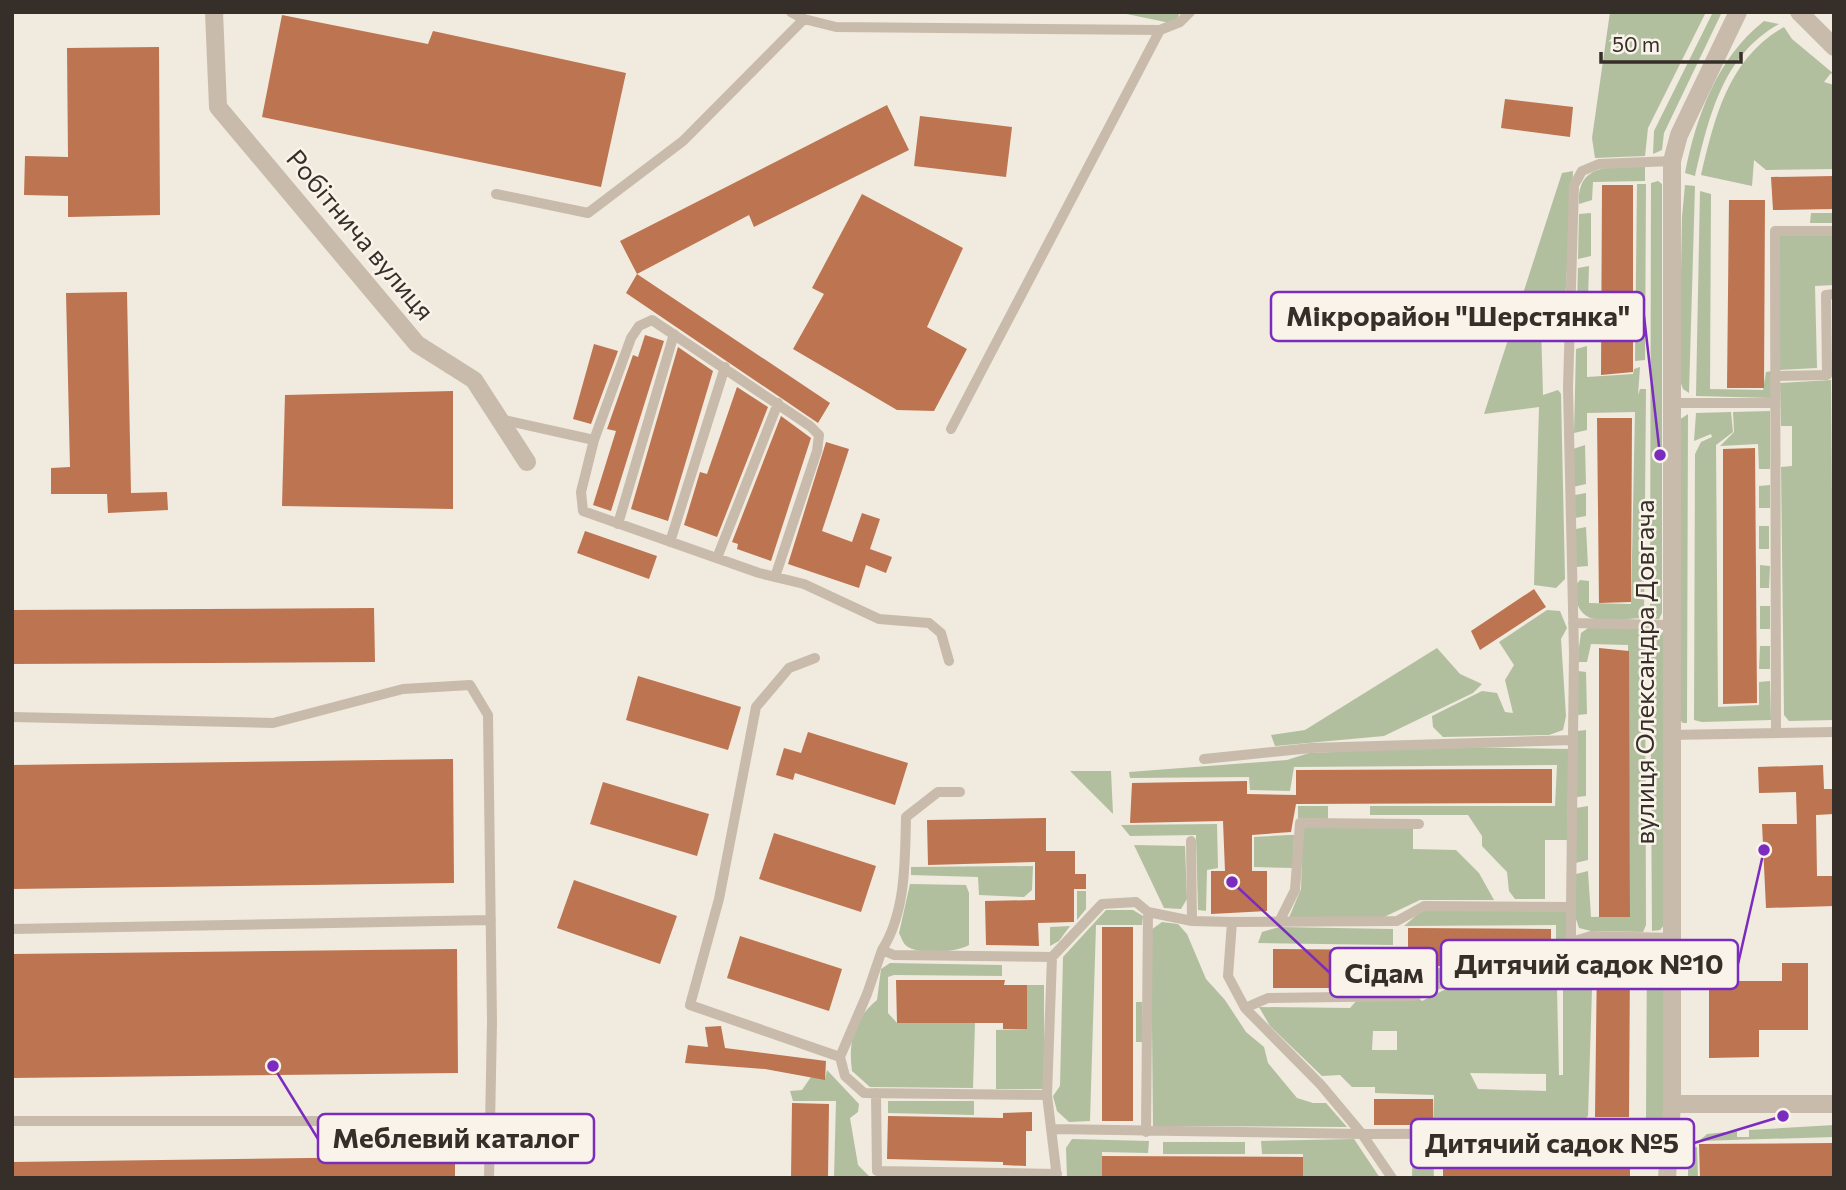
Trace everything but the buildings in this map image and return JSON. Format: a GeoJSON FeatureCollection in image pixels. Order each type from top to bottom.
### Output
{"type":"FeatureCollection","features":[{"type":"Feature","properties":{"kind":"street","name":"Робітнича вулиця"},"geometry":{"type":"LineString","coordinates":[[214,12],[218,107],[417,344],[474,380],[527,462]]}},
{"type":"Feature","properties":{"kind":"street","name":"вулиця Олександра Довгача"},"geometry":{"type":"LineString","coordinates":[[1667,1178],[1672,1104],[1672,161],[1679,135],[1738,12]]}},
{"type":"Feature","properties":{"kind":"street"},"geometry":{"type":"LineString","coordinates":[[1799,12],[1834,47]]}},
{"type":"Feature","properties":{"kind":"street"},"geometry":{"type":"LineString","coordinates":[[1672,1104],[1834,1104]]}},
{"type":"Feature","properties":{"kind":"lane"},"geometry":{"type":"LineString","coordinates":[[791,12],[804,19],[836,27],[1160,30],[1180,22],[1190,12]]}},
{"type":"Feature","properties":{"kind":"lane"},"geometry":{"type":"LineString","coordinates":[[496,194],[588,213],[683,141],[804,19]]}},
{"type":"Feature","properties":{"kind":"lane"},"geometry":{"type":"LineString","coordinates":[[951,429],[1160,30]]}},
{"type":"Feature","properties":{"kind":"lane"},"geometry":{"type":"LineString","coordinates":[[1245,1008],[1268,998],[1413,996],[1421,993],[1425,984],[1546,983],[1560,980],[1568,967],[1571,942],[1573,623],[1568,387],[1574,185],[1582,171],[1599,163],[1672,161]]}},
{"type":"Feature","properties":{"kind":"lane"},"geometry":{"type":"LineString","coordinates":[[1776,732],[1774,231],[1834,231]]}},
{"type":"Feature","properties":{"kind":"lane"},"geometry":{"type":"LineString","coordinates":[[1775,376],[1827,375],[1826,295],[1834,294]]}},
{"type":"Feature","properties":{"kind":"lane"},"geometry":{"type":"LineString","coordinates":[[775,577],[817,451],[819,435],[778,402],[652,320],[639,326],[631,338],[594,440],[581,492],[583,512],[775,577],[804,583],[879,619],[929,623],[941,633],[949,661]]}},
{"type":"Feature","properties":{"kind":"lane"},"geometry":{"type":"LineString","coordinates":[[618,524],[674,334]]}},
{"type":"Feature","properties":{"kind":"lane"},"geometry":{"type":"LineString","coordinates":[[670,542],[725,367]]}},
{"type":"Feature","properties":{"kind":"lane"},"geometry":{"type":"LineString","coordinates":[[717,558],[778,402]]}},
{"type":"Feature","properties":{"kind":"lane"},"geometry":{"type":"LineString","coordinates":[[1672,403],[1775,403]]}},
{"type":"Feature","properties":{"kind":"lane"},"geometry":{"type":"LineString","coordinates":[[499,419],[594,440]]}},
{"type":"Feature","properties":{"kind":"lane"},"geometry":{"type":"LineString","coordinates":[[1573,623],[1670,625]]}},
{"type":"Feature","properties":{"kind":"lane"},"geometry":{"type":"LineString","coordinates":[[815,658],[789,668],[756,707],[719,899],[690,1005],[840,1057]]}},
{"type":"Feature","properties":{"kind":"lane"},"geometry":{"type":"LineString","coordinates":[[12,717],[273,723],[402,689],[470,685],[488,715],[491,920],[489,1178]]}},
{"type":"Feature","properties":{"kind":"lane"},"geometry":{"type":"LineString","coordinates":[[1670,735],[1834,732]]}},
{"type":"Feature","properties":{"kind":"lane"},"geometry":{"type":"LineString","coordinates":[[1204,759],[1311,748],[1573,740]]}},
{"type":"Feature","properties":{"kind":"lane"},"geometry":{"type":"LineString","coordinates":[[960,792],[937,792],[906,817],[904,877],[892,934],[882,950],[867,994],[840,1057],[845,1076],[870,1093],[1047,1095]]}},
{"type":"Feature","properties":{"kind":"lane"},"geometry":{"type":"LineString","coordinates":[[1280,920],[1295,890],[1300,823],[1419,824]]}},
{"type":"Feature","properties":{"kind":"lane"},"geometry":{"type":"LineString","coordinates":[[1191,841],[1192,921]]}},
{"type":"Feature","properties":{"kind":"lane"},"geometry":{"type":"LineString","coordinates":[[870,1093],[877,1171],[1057,1176],[1047,1095],[1052,957],[1102,904],[1136,902],[1148,912],[1192,921],[1232,922],[1396,921],[1424,906],[1571,907]]}},
{"type":"Feature","properties":{"kind":"lane"},"geometry":{"type":"LineString","coordinates":[[1146,1132],[1148,912]]}},
{"type":"Feature","properties":{"kind":"lane"},"geometry":{"type":"LineString","coordinates":[[12,929],[491,920]]}},
{"type":"Feature","properties":{"kind":"lane"},"geometry":{"type":"LineString","coordinates":[[1232,922],[1228,975],[1245,1008],[1321,1085],[1362,1134],[1392,1178]]}},
{"type":"Feature","properties":{"kind":"lane"},"geometry":{"type":"LineString","coordinates":[[1571,942],[1591,936],[1672,938]]}},
{"type":"Feature","properties":{"kind":"lane"},"geometry":{"type":"LineString","coordinates":[[882,950],[894,955],[1052,957]]}},
{"type":"Feature","properties":{"kind":"lane"},"geometry":{"type":"LineString","coordinates":[[12,1121],[490,1121]]}},
{"type":"Feature","properties":{"kind":"lane"},"geometry":{"type":"LineString","coordinates":[[1053,1129],[1362,1134],[1669,1133]]}},
{"type":"Feature","properties":{"kind":"green space"},"geometry":{"type":"Polygon","coordinates":[[[1117,12],[1180,12],[1175,24],[1117,12]]]}},
{"type":"Feature","properties":{"kind":"green space"},"geometry":{"type":"Polygon","coordinates":[[[1610,12],[1706,12],[1648,128],[1645,156],[1595,158],[1592,138],[1610,12]]]}},
{"type":"Feature","properties":{"kind":"green space"},"geometry":{"type":"Polygon","coordinates":[[[1713,12],[1722,12],[1664,133],[1662,150],[1653,154],[1654,131],[1713,12]]]}},
{"type":"Feature","properties":{"kind":"green space"},"geometry":{"type":"Polygon","coordinates":[[[1764,21],[1779,24],[1760,37],[1731,71],[1713,110],[1695,176],[1685,173],[1695,131],[1711,90],[1733,52],[1764,21]]]}},
{"type":"Feature","properties":{"kind":"green space"},"geometry":{"type":"Polygon","coordinates":[[[1784,27],[1792,39],[1834,74],[1834,77],[1831,73],[1824,82],[1834,85],[1834,169],[1766,170],[1754,160],[1752,186],[1701,175],[1719,111],[1737,73],[1749,55],[1784,27]]]}},
{"type":"Feature","properties":{"kind":"green space"},"geometry":{"type":"Polygon","coordinates":[[[1645,165],[1645,181],[1593,182],[1592,200],[1579,204],[1584,180],[1591,174],[1610,167],[1645,165]]]}},
{"type":"Feature","properties":{"kind":"green space"},"geometry":{"type":"Polygon","coordinates":[[[1573,171],[1564,318],[1541,326],[1543,395],[1558,390],[1561,394],[1565,579],[1556,588],[1534,585],[1539,407],[1484,414],[1562,173],[1573,171]]]}},
{"type":"Feature","properties":{"kind":"green space"},"geometry":{"type":"Polygon","coordinates":[[[1658,181],[1662,184],[1662,613],[1659,619],[1650,619],[1651,183],[1658,181]]]}},
{"type":"Feature","properties":{"kind":"green space"},"geometry":{"type":"Polygon","coordinates":[[[1637,184],[1646,184],[1645,360],[1635,361],[1637,184]]]}},
{"type":"Feature","properties":{"kind":"green space"},"geometry":{"type":"Polygon","coordinates":[[[1685,185],[1695,186],[1689,393],[1683,389],[1679,378],[1685,185]]]}},
{"type":"Feature","properties":{"kind":"green space"},"geometry":{"type":"Polygon","coordinates":[[[1700,191],[1711,194],[1710,389],[1763,390],[1766,372],[1772,371],[1771,398],[1696,396],[1700,191]]]}},
{"type":"Feature","properties":{"kind":"green space"},"geometry":{"type":"Polygon","coordinates":[[[1591,213],[1591,256],[1578,259],[1579,214],[1591,213]]]}},
{"type":"Feature","properties":{"kind":"green space"},"geometry":{"type":"Polygon","coordinates":[[[1811,213],[1834,213],[1834,223],[1810,223],[1811,213]]]}},
{"type":"Feature","properties":{"kind":"green space"},"geometry":{"type":"Polygon","coordinates":[[[1778,236],[1834,236],[1834,285],[1815,286],[1817,368],[1779,370],[1778,236]]]}},
{"type":"Feature","properties":{"kind":"green space"},"geometry":{"type":"Polygon","coordinates":[[[1589,266],[1588,299],[1577,302],[1578,268],[1589,266]]]}},
{"type":"Feature","properties":{"kind":"green space"},"geometry":{"type":"Polygon","coordinates":[[[1588,309],[1587,339],[1577,342],[1577,311],[1588,309]]]}},
{"type":"Feature","properties":{"kind":"green space"},"geometry":{"type":"Polygon","coordinates":[[[1587,346],[1587,377],[1633,374],[1634,369],[1640,367],[1638,395],[1640,389],[1646,389],[1644,618],[1597,620],[1581,611],[1576,601],[1575,586],[1580,580],[1589,581],[1589,603],[1631,604],[1635,412],[1587,413],[1587,430],[1574,433],[1576,349],[1587,346]]]}},
{"type":"Feature","properties":{"kind":"green space"},"geometry":{"type":"Polygon","coordinates":[[[1831,380],[1834,720],[1789,721],[1784,715],[1781,467],[1792,466],[1792,426],[1781,426],[1780,383],[1831,380]]]}},
{"type":"Feature","properties":{"kind":"green space"},"geometry":{"type":"Polygon","coordinates":[[[1770,411],[1770,469],[1759,469],[1758,444],[1720,446],[1734,432],[1733,412],[1770,411]]]}},
{"type":"Feature","properties":{"kind":"green space"},"geometry":{"type":"Polygon","coordinates":[[[1731,412],[1733,432],[1716,445],[1718,707],[1759,705],[1759,682],[1770,681],[1771,720],[1702,722],[1694,720],[1695,454],[1701,442],[1712,437],[1711,434],[1694,441],[1696,413],[1731,412]]]}},
{"type":"Feature","properties":{"kind":"green space"},"geometry":{"type":"Polygon","coordinates":[[[1688,414],[1687,723],[1683,723],[1678,718],[1679,420],[1688,414]]]}},
{"type":"Feature","properties":{"kind":"green space"},"geometry":{"type":"Polygon","coordinates":[[[1585,445],[1586,484],[1573,487],[1573,449],[1585,445]]]}},
{"type":"Feature","properties":{"kind":"green space"},"geometry":{"type":"Polygon","coordinates":[[[1770,485],[1770,508],[1759,508],[1759,486],[1770,485]]]}},
{"type":"Feature","properties":{"kind":"green space"},"geometry":{"type":"Polygon","coordinates":[[[1586,493],[1586,516],[1575,518],[1575,495],[1586,493]]]}},
{"type":"Feature","properties":{"kind":"green space"},"geometry":{"type":"Polygon","coordinates":[[[1759,526],[1769,526],[1769,549],[1759,549],[1759,526]]]}},
{"type":"Feature","properties":{"kind":"green space"},"geometry":{"type":"Polygon","coordinates":[[[1586,527],[1588,566],[1576,567],[1576,529],[1586,527]]]}},
{"type":"Feature","properties":{"kind":"green space"},"geometry":{"type":"Polygon","coordinates":[[[1760,565],[1770,566],[1769,588],[1760,588],[1760,565]]]}},
{"type":"Feature","properties":{"kind":"green space"},"geometry":{"type":"Polygon","coordinates":[[[1760,606],[1770,606],[1770,629],[1760,629],[1760,606]]]}},
{"type":"Feature","properties":{"kind":"green space"},"geometry":{"type":"Polygon","coordinates":[[[1547,610],[1560,611],[1567,628],[1561,639],[1566,716],[1563,730],[1549,735],[1443,737],[1433,727],[1432,716],[1482,691],[1497,693],[1505,712],[1513,713],[1505,680],[1514,665],[1499,642],[1547,610]]]}},
{"type":"Feature","properties":{"kind":"green space"},"geometry":{"type":"Polygon","coordinates":[[[1588,628],[1645,628],[1646,925],[1643,932],[1591,931],[1579,928],[1575,916],[1576,874],[1588,871],[1591,917],[1630,916],[1628,645],[1591,644],[1587,662],[1577,662],[1581,633],[1588,628]]]}},
{"type":"Feature","properties":{"kind":"green space"},"geometry":{"type":"Polygon","coordinates":[[[1650,629],[1664,633],[1665,924],[1660,930],[1652,931],[1650,629]]]}},
{"type":"Feature","properties":{"kind":"green space"},"geometry":{"type":"Polygon","coordinates":[[[1760,646],[1770,646],[1770,669],[1759,669],[1760,646]]]}},
{"type":"Feature","properties":{"kind":"green space"},"geometry":{"type":"Polygon","coordinates":[[[1437,648],[1460,674],[1482,684],[1473,693],[1384,736],[1275,746],[1271,735],[1305,730],[1437,648]]]}},
{"type":"Feature","properties":{"kind":"green space"},"geometry":{"type":"Polygon","coordinates":[[[1578,671],[1586,672],[1587,714],[1578,715],[1578,671]]]}},
{"type":"Feature","properties":{"kind":"green space"},"geometry":{"type":"Polygon","coordinates":[[[1586,730],[1586,796],[1577,797],[1577,731],[1586,730]]]}},
{"type":"Feature","properties":{"kind":"green space"},"geometry":{"type":"Polygon","coordinates":[[[1446,747],[1569,749],[1567,840],[1545,840],[1545,899],[1515,899],[1509,891],[1507,872],[1482,846],[1482,836],[1468,815],[1370,815],[1370,806],[1555,806],[1557,765],[1294,767],[1290,791],[1250,790],[1249,777],[1130,778],[1129,772],[1287,760],[1309,753],[1446,747]]]}},
{"type":"Feature","properties":{"kind":"green space"},"geometry":{"type":"Polygon","coordinates":[[[1070,771],[1111,771],[1113,814],[1070,771]]]}},
{"type":"Feature","properties":{"kind":"green space"},"geometry":{"type":"Polygon","coordinates":[[[1298,806],[1328,806],[1328,819],[1298,818],[1298,806]]]}},
{"type":"Feature","properties":{"kind":"green space"},"geometry":{"type":"Polygon","coordinates":[[[1588,806],[1588,860],[1575,863],[1576,808],[1588,806]]]}},
{"type":"Feature","properties":{"kind":"green space"},"geometry":{"type":"Polygon","coordinates":[[[1217,824],[1218,868],[1207,870],[1206,911],[1198,910],[1196,835],[1130,836],[1121,825],[1217,824]]]}},
{"type":"Feature","properties":{"kind":"green space"},"geometry":{"type":"Polygon","coordinates":[[[1303,827],[1413,828],[1413,849],[1456,850],[1479,873],[1494,900],[1420,900],[1384,917],[1288,920],[1301,889],[1303,827]]]}},
{"type":"Feature","properties":{"kind":"green space"},"geometry":{"type":"Polygon","coordinates":[[[1294,835],[1293,868],[1254,867],[1254,837],[1294,835]]]}},
{"type":"Feature","properties":{"kind":"green space"},"geometry":{"type":"Polygon","coordinates":[[[1134,845],[1185,846],[1187,899],[1181,909],[1164,908],[1134,845]]]}},
{"type":"Feature","properties":{"kind":"green space"},"geometry":{"type":"Polygon","coordinates":[[[1033,866],[1032,890],[1024,897],[979,895],[978,877],[911,875],[911,867],[1033,866]]]}},
{"type":"Feature","properties":{"kind":"green space"},"geometry":{"type":"Polygon","coordinates":[[[910,884],[966,885],[969,893],[969,945],[930,952],[905,944],[899,933],[910,884]]]}},
{"type":"Feature","properties":{"kind":"green space"},"geometry":{"type":"Polygon","coordinates":[[[1077,891],[1086,891],[1086,909],[1077,920],[1077,891]]]}},
{"type":"Feature","properties":{"kind":"green space"},"geometry":{"type":"Polygon","coordinates":[[[1425,908],[1568,910],[1566,966],[1558,978],[1546,981],[1416,981],[1416,968],[1556,969],[1556,925],[1404,926],[1425,908]]]}},
{"type":"Feature","properties":{"kind":"green space"},"geometry":{"type":"Polygon","coordinates":[[[1106,910],[1133,910],[1143,916],[1142,925],[1096,925],[1090,1121],[1069,1122],[1057,1111],[1053,1096],[1060,1086],[1063,957],[1106,910]]]}},
{"type":"Feature","properties":{"kind":"green space"},"geometry":{"type":"Polygon","coordinates":[[[1162,922],[1178,924],[1187,934],[1206,979],[1225,1000],[1246,1032],[1264,1047],[1268,1063],[1297,1098],[1313,1103],[1326,1103],[1347,1127],[1153,1126],[1151,930],[1162,922]]]}},
{"type":"Feature","properties":{"kind":"green space"},"geometry":{"type":"Polygon","coordinates":[[[1070,926],[1059,941],[1050,946],[1050,927],[1070,926]]]}},
{"type":"Feature","properties":{"kind":"green space"},"geometry":{"type":"Polygon","coordinates":[[[1279,927],[1393,929],[1393,945],[1258,943],[1262,932],[1279,927]]]}},
{"type":"Feature","properties":{"kind":"green space"},"geometry":{"type":"Polygon","coordinates":[[[1662,942],[1667,948],[1666,1117],[1659,1122],[1646,1119],[1647,945],[1662,942]]]}},
{"type":"Feature","properties":{"kind":"green space"},"geometry":{"type":"Polygon","coordinates":[[[1597,945],[1635,945],[1641,958],[1593,958],[1588,1116],[1578,1126],[1433,1130],[1434,1095],[1375,1093],[1375,1087],[1352,1087],[1340,1075],[1322,1076],[1270,1026],[1259,1007],[1350,1008],[1357,1000],[1418,998],[1422,1001],[1448,988],[1557,989],[1559,1075],[1563,1075],[1563,983],[1571,978],[1576,963],[1597,945]],[[1373,1031],[1372,1050],[1397,1050],[1397,1031],[1373,1031]],[[1470,1073],[1478,1089],[1546,1091],[1546,1074],[1470,1073]]]}},
{"type":"Feature","properties":{"kind":"green space"},"geometry":{"type":"Polygon","coordinates":[[[890,963],[1002,965],[1002,976],[888,977],[888,1013],[897,1023],[975,1023],[973,1088],[870,1087],[852,1071],[854,1031],[863,1015],[877,1000],[881,969],[890,963]]]}},
{"type":"Feature","properties":{"kind":"green space"},"geometry":{"type":"Polygon","coordinates":[[[1027,985],[1044,985],[1044,1089],[996,1089],[996,1030],[1027,1029],[1027,985]]]}},
{"type":"Feature","properties":{"kind":"green space"},"geometry":{"type":"Polygon","coordinates":[[[1136,1002],[1142,1002],[1142,1042],[1136,1042],[1136,1002]]]}},
{"type":"Feature","properties":{"kind":"green space"},"geometry":{"type":"Polygon","coordinates":[[[827,1070],[859,1104],[858,1112],[850,1118],[858,1165],[871,1178],[834,1178],[836,1101],[793,1101],[790,1091],[802,1090],[811,1077],[825,1079],[827,1070]]]}},
{"type":"Feature","properties":{"kind":"green space"},"geometry":{"type":"Polygon","coordinates":[[[888,1101],[974,1101],[974,1115],[888,1113],[888,1101]]]}},
{"type":"Feature","properties":{"kind":"green space"},"geometry":{"type":"Polygon","coordinates":[[[1834,1125],[1834,1137],[1699,1141],[1707,1134],[1737,1131],[1737,1137],[1749,1137],[1749,1130],[1834,1125]]]}},
{"type":"Feature","properties":{"kind":"green space"},"geometry":{"type":"Polygon","coordinates":[[[1413,1137],[1589,1140],[1587,1150],[1577,1156],[1433,1155],[1434,1178],[1412,1178],[1413,1137]]]}},
{"type":"Feature","properties":{"kind":"green space"},"geometry":{"type":"Polygon","coordinates":[[[1072,1139],[1149,1141],[1148,1153],[1102,1152],[1102,1178],[1067,1178],[1066,1148],[1072,1139]]]}},
{"type":"Feature","properties":{"kind":"green space"},"geometry":{"type":"Polygon","coordinates":[[[1354,1139],[1380,1178],[1303,1178],[1303,1154],[1262,1154],[1261,1141],[1354,1139]]]}},
{"type":"Feature","properties":{"kind":"green space"},"geometry":{"type":"Polygon","coordinates":[[[1163,1142],[1245,1142],[1245,1154],[1163,1154],[1163,1142]]]}},
{"type":"Feature","properties":{"kind":"green space"},"geometry":{"type":"Polygon","coordinates":[[[1697,1147],[1698,1178],[1688,1178],[1688,1148],[1697,1147]]]}},
{"type":"Feature","properties":{"kind":"place","name":"Мікрорайон \"Шерстянка\""},"geometry":{"type":"Point","coordinates":[1660,455]}},
{"type":"Feature","properties":{"kind":"place","name":"Дитячий садок №10"},"geometry":{"type":"Point","coordinates":[1764,850]}},
{"type":"Feature","properties":{"kind":"place","name":"Сідам"},"geometry":{"type":"Point","coordinates":[1232,882]}},
{"type":"Feature","properties":{"kind":"place","name":"Меблевий каталог"},"geometry":{"type":"Point","coordinates":[273,1066]}},
{"type":"Feature","properties":{"kind":"place","name":"Дитячий садок №5"},"geometry":{"type":"Point","coordinates":[1783,1116]}}]}
